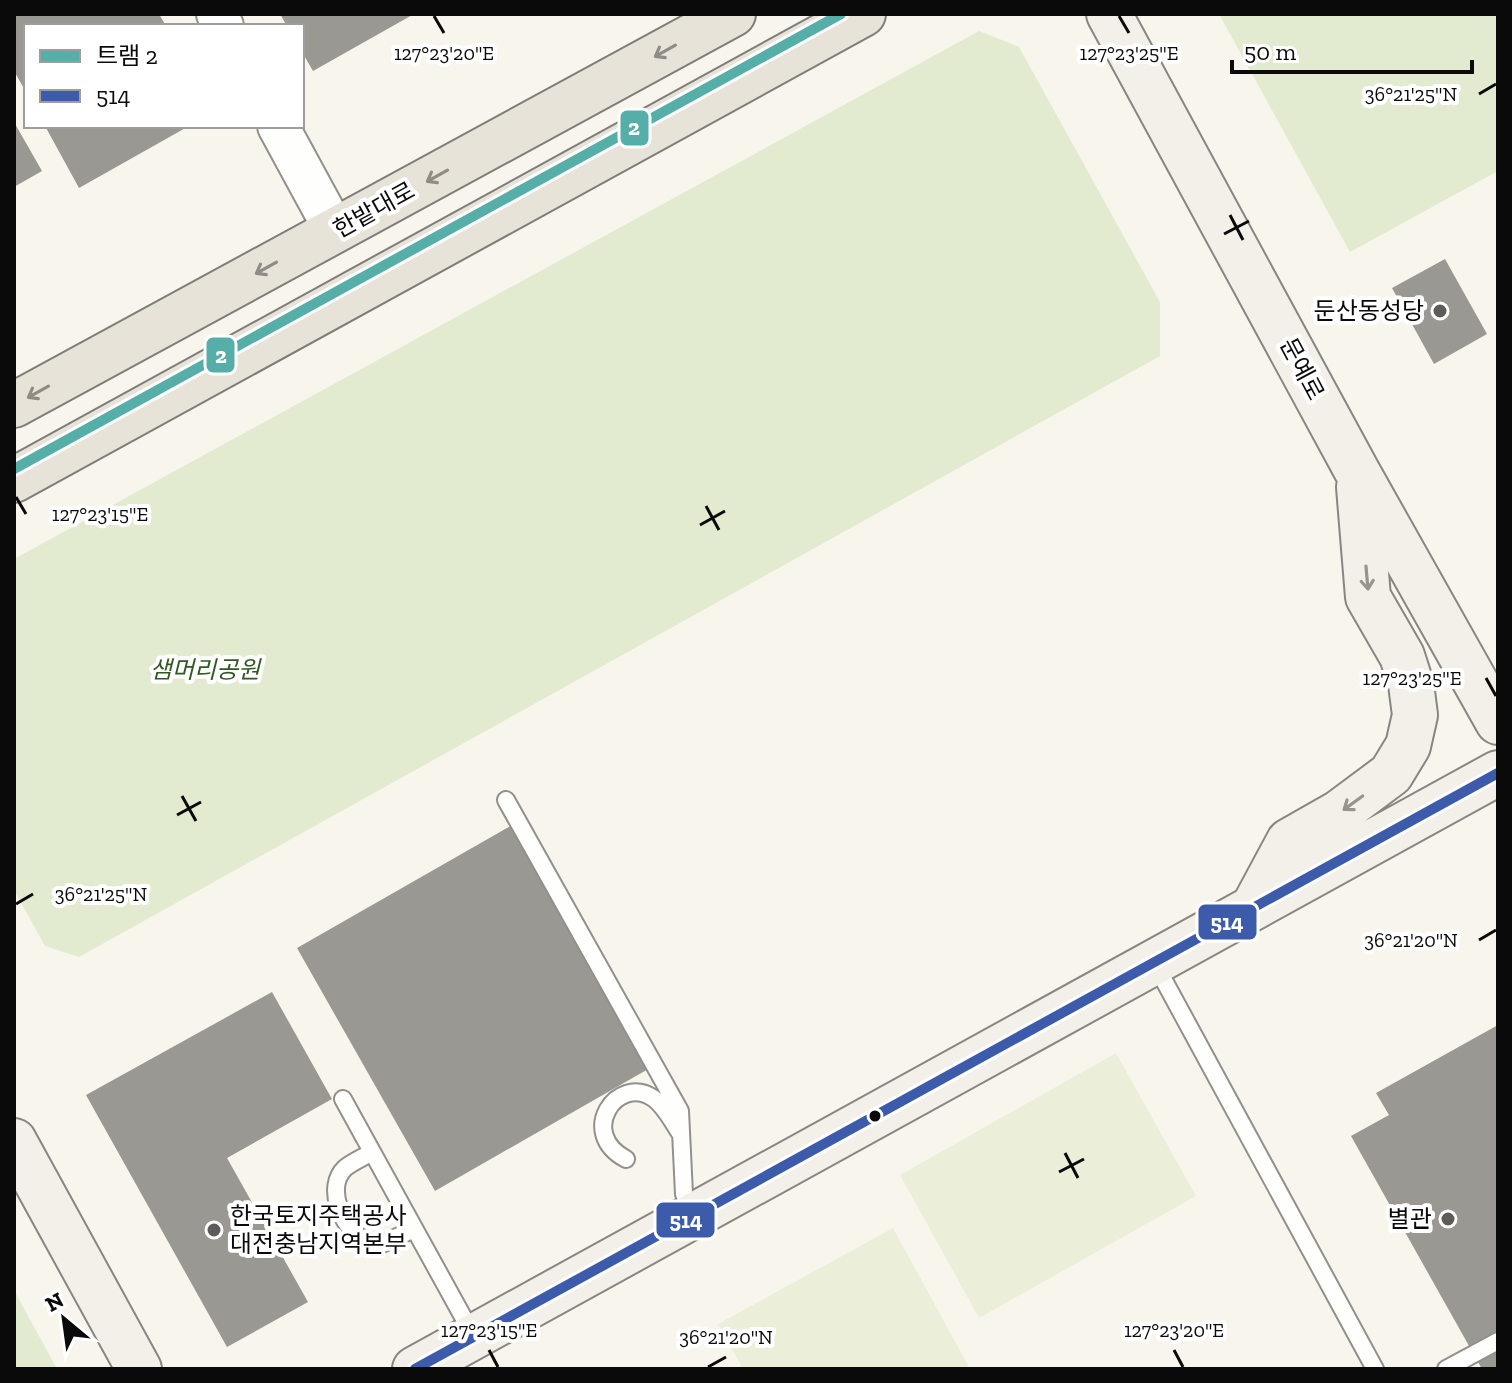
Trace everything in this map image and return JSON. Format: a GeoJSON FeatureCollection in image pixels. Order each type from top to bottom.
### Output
{"type":"FeatureCollection","features":[{"type":"Feature","properties":{"kind":"main road","name":"한밭대로"},"geometry":{"type":"LineString","coordinates":[[14,405],[733,14]]}},
{"type":"Feature","properties":{"kind":"main road"},"geometry":{"type":"LineString","coordinates":[[14,480],[863,14]]}},
{"type":"Feature","properties":{"kind":"main road","name":"문예로"},"geometry":{"type":"LineString","coordinates":[[1109,14],[1358,473],[1498,722]]}},
{"type":"Feature","properties":{"kind":"main road"},"geometry":{"type":"LineString","coordinates":[[1253,908],[1289,841],[1340,812],[1391,774],[1408,746],[1415,715],[1411,684],[1402,656],[1368,597],[1358,473]]}},
{"type":"Feature","properties":{"kind":"main road"},"geometry":{"type":"LineString","coordinates":[[415,1369],[1498,773]]}},
{"type":"Feature","properties":{"kind":"main road"},"geometry":{"type":"LineString","coordinates":[[14,1141],[139,1369]]}},
{"type":"Feature","properties":{"kind":"street"},"geometry":{"type":"LineString","coordinates":[[279,128],[335,231]]}},
{"type":"Feature","properties":{"kind":"lane"},"geometry":{"type":"LineString","coordinates":[[506,800],[680,1111],[684,1194],[693,1216]]}},
{"type":"Feature","properties":{"kind":"lane"},"geometry":{"type":"LineString","coordinates":[[1154,963],[1375,1369]]}},
{"type":"Feature","properties":{"kind":"lane"},"geometry":{"type":"LineString","coordinates":[[626,1159],[609,1147],[602,1127],[608,1106],[626,1094],[647,1095],[657,1100],[680,1134]]}},
{"type":"Feature","properties":{"kind":"lane"},"geometry":{"type":"LineString","coordinates":[[343,1099],[474,1337]]}},
{"type":"Feature","properties":{"kind":"lane"},"geometry":{"type":"LineString","coordinates":[[372,1152],[343,1169],[335,1185],[336,1199],[346,1222],[362,1239],[382,1244],[414,1229]]}},
{"type":"Feature","properties":{"kind":"lane"},"geometry":{"type":"LineString","coordinates":[[1446,1369],[1498,1341]]}},
{"type":"Feature","properties":{"kind":"green space"},"geometry":{"type":"Polygon","coordinates":[[[1219,14],[1498,14],[1498,171],[1350,252],[1219,14]]]}},
{"type":"Feature","properties":{"kind":"green space","name":"샘머리공원"},"geometry":{"type":"Polygon","coordinates":[[[979,31],[1019,47],[1160,302],[1160,356],[79,957],[45,946],[14,890],[14,559],[979,31]]]}},
{"type":"Feature","properties":{"kind":"green space"},"geometry":{"type":"Polygon","coordinates":[[[1116,1053],[1196,1196],[979,1318],[900,1175],[1116,1053]]]}},
{"type":"Feature","properties":{"kind":"green space"},"geometry":{"type":"Polygon","coordinates":[[[893,1228],[970,1369],[743,1369],[718,1324],[893,1228]]]}},
{"type":"Feature","properties":{"kind":"green space"},"geometry":{"type":"Polygon","coordinates":[[[14,1290],[57,1369],[14,1369],[14,1290]]]}},
{"type":"Feature","properties":{"kind":"building"},"geometry":{"type":"Polygon","coordinates":[[[14,14],[159,14],[165,24],[24,24],[24,88],[14,71],[14,14]]]}},
{"type":"Feature","properties":{"kind":"building"},"geometry":{"type":"Polygon","coordinates":[[[280,14],[414,14],[313,71],[304,55],[304,24],[286,24],[280,14]]]}},
{"type":"Feature","properties":{"kind":"building"},"geometry":{"type":"Polygon","coordinates":[[[14,122],[42,171],[14,187],[14,122]]]}},
{"type":"Feature","properties":{"kind":"building"},"geometry":{"type":"Polygon","coordinates":[[[46,128],[185,128],[79,188],[46,128]]]}},
{"type":"Feature","properties":{"kind":"building","name":"둔산동성당"},"geometry":{"type":"Polygon","coordinates":[[[1445,259],[1487,334],[1434,364],[1392,288],[1445,259]]]}},
{"type":"Feature","properties":{"kind":"building"},"geometry":{"type":"Polygon","coordinates":[[[512,825],[650,1068],[435,1191],[297,948],[512,825]]]}},
{"type":"Feature","properties":{"kind":"building","name":"한국토지주택공사 대전충남지역본부"},"geometry":{"type":"Polygon","coordinates":[[[272,992],[332,1099],[227,1158],[308,1302],[227,1347],[86,1095],[272,992]]]}},
{"type":"Feature","properties":{"kind":"building","name":"별관"},"geometry":{"type":"Polygon","coordinates":[[[1498,1025],[1498,1369],[1482,1369],[1351,1136],[1389,1115],[1376,1093],[1498,1025]]]}},
{"type":"Feature","properties":{"kind":"tram line","name":"2"},"geometry":{"type":"LineString","coordinates":[[14,469],[841,14]]}},
{"type":"Feature","properties":{"kind":"transit line","name":"514"},"geometry":{"type":"LineString","coordinates":[[415,1369],[1498,773]]}},
{"type":"Feature","properties":{"kind":"place","name":"둔산동성당"},"geometry":{"type":"Point","coordinates":[1440,311]}},
{"type":"Feature","properties":{"kind":"place","name":"별관"},"geometry":{"type":"Point","coordinates":[1448,1219]}},
{"type":"Feature","properties":{"kind":"place","name":"한국토지주택공사 대전충남지역본부"},"geometry":{"type":"Point","coordinates":[214,1230]}}]}
